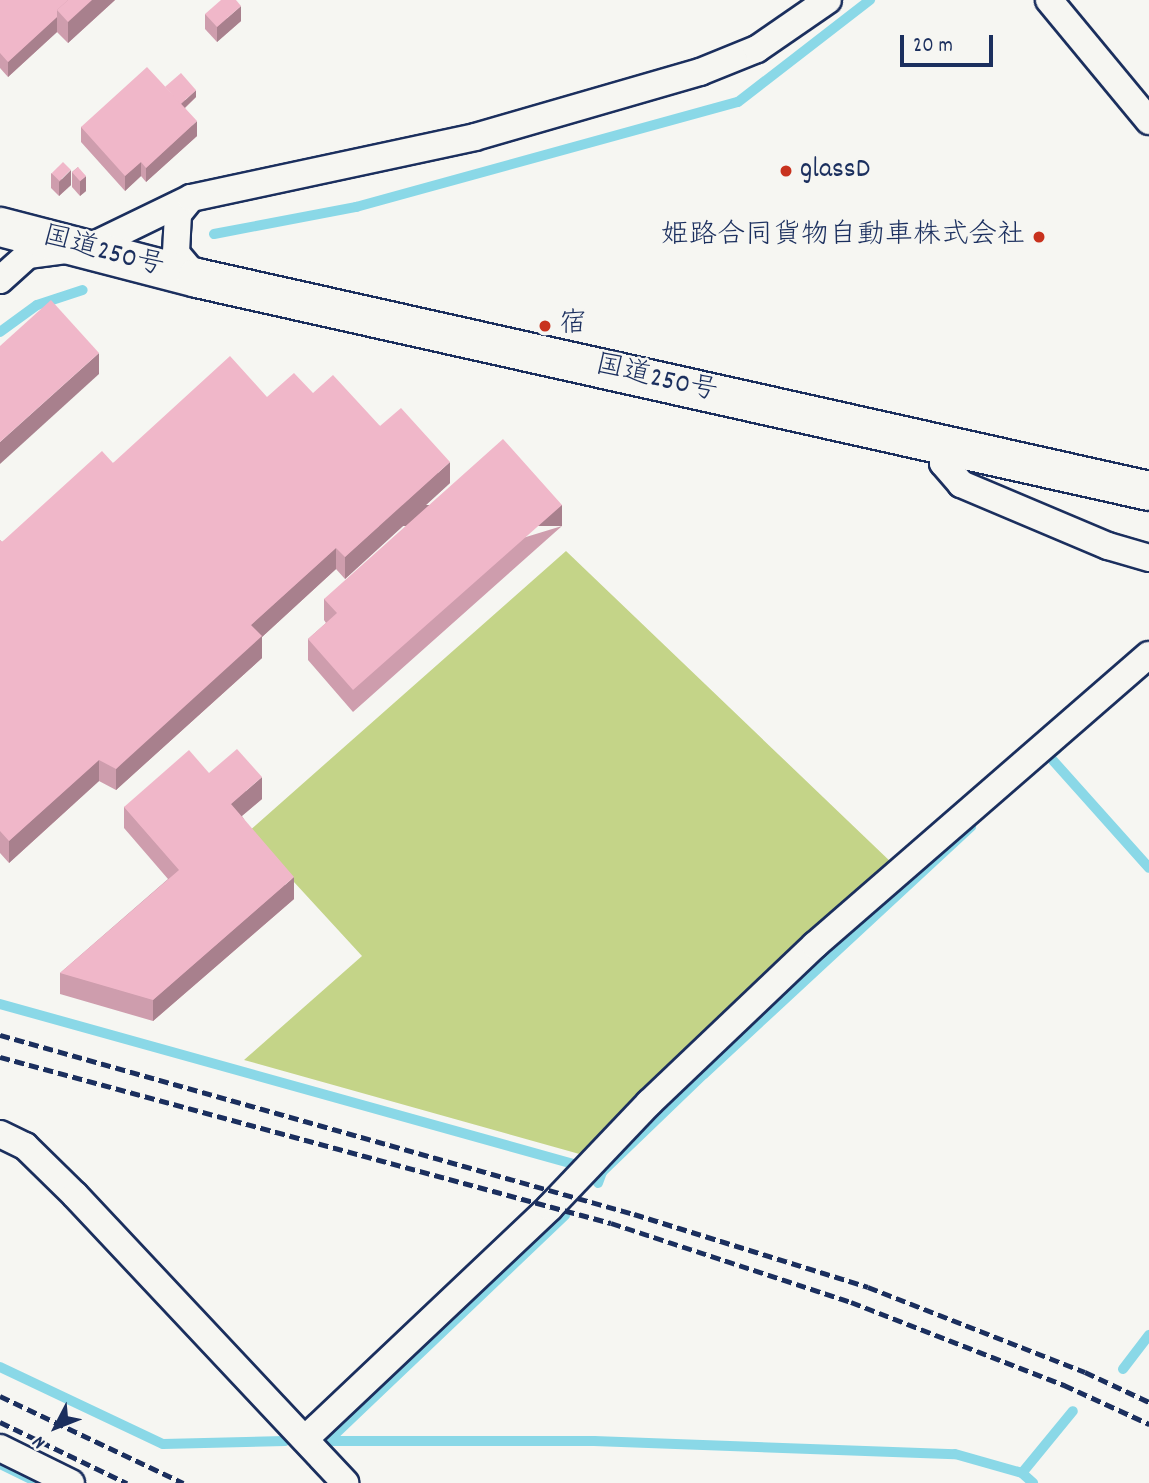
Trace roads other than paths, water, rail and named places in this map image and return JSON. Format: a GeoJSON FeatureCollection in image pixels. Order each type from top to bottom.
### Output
{"type":"FeatureCollection","features":[{"type":"Feature","properties":{"kind":"highway","name":"国道250号"},"geometry":{"type":"LineString","coordinates":[[0,227],[90,247],[197,278],[1149,491]]}},
{"type":"Feature","properties":{"kind":"street"},"geometry":{"type":"LineString","coordinates":[[0,281],[28,255],[90,247],[191,198],[475,137],[700,72],[766,44],[828,0]]}},
{"type":"Feature","properties":{"kind":"street"},"geometry":{"type":"LineString","coordinates":[[1048,0],[1149,121]]}},
{"type":"Feature","properties":{"kind":"street"},"geometry":{"type":"LineString","coordinates":[[191,198],[178,214],[176,253],[197,278]]}},
{"type":"Feature","properties":{"kind":"street"},"geometry":{"type":"LineString","coordinates":[[943,444],[943,463],[961,484],[1108,546],[1149,558]]}},
{"type":"Feature","properties":{"kind":"street"},"geometry":{"type":"LineString","coordinates":[[305,1439],[589,1168],[649,1103],[816,945],[1149,655]]}},
{"type":"Feature","properties":{"kind":"street"},"geometry":{"type":"LineString","coordinates":[[0,1135],[25,1146],[75,1195],[345,1483]]}},
{"type":"Feature","properties":{"kind":"street"},"geometry":{"type":"LineString","coordinates":[[0,1448],[71,1483]]}},
{"type":"Feature","properties":{"kind":"waterway"},"geometry":{"type":"LineString","coordinates":[[214,234],[356,207],[738,102],[870,0]]}},
{"type":"Feature","properties":{"kind":"waterway"},"geometry":{"type":"LineString","coordinates":[[0,332],[37,305],[83,290]]}},
{"type":"Feature","properties":{"kind":"waterway"},"geometry":{"type":"LineString","coordinates":[[1057,749],[1049,756],[1149,868]]}},
{"type":"Feature","properties":{"kind":"waterway"},"geometry":{"type":"LineString","coordinates":[[598,1183],[602,1172],[704,1074],[971,827]]}},
{"type":"Feature","properties":{"kind":"waterway"},"geometry":{"type":"LineString","coordinates":[[0,1004],[602,1172]]}},
{"type":"Feature","properties":{"kind":"waterway"},"geometry":{"type":"LineString","coordinates":[[329,1440],[565,1215]]}},
{"type":"Feature","properties":{"kind":"waterway"},"geometry":{"type":"LineString","coordinates":[[1123,1369],[1149,1335]]}},
{"type":"Feature","properties":{"kind":"waterway"},"geometry":{"type":"LineString","coordinates":[[0,1367],[163,1444],[285,1441]]}},
{"type":"Feature","properties":{"kind":"waterway"},"geometry":{"type":"LineString","coordinates":[[1022,1473],[1073,1411]]}},
{"type":"Feature","properties":{"kind":"waterway"},"geometry":{"type":"LineString","coordinates":[[326,1441],[594,1441],[955,1454],[1022,1473],[1033,1483]]}},
{"type":"Feature","properties":{"kind":"waterway"},"geometry":{"type":"LineString","coordinates":[[0,1464],[39,1483]]}},
{"type":"Feature","properties":{"kind":"railway"},"geometry":{"type":"LineString","coordinates":[[0,1035],[634,1214],[868,1287],[1085,1372],[1149,1402]]}},
{"type":"Feature","properties":{"kind":"railway"},"geometry":{"type":"LineString","coordinates":[[0,1057],[611,1223],[851,1302],[1064,1385],[1149,1424]]}},
{"type":"Feature","properties":{"kind":"railway"},"geometry":{"type":"LineString","coordinates":[[0,1396],[183,1483]]}},
{"type":"Feature","properties":{"kind":"railway"},"geometry":{"type":"LineString","coordinates":[[0,1422],[127,1483]]}},
{"type":"Feature","properties":{"kind":"place","name":"glassD"},"geometry":{"type":"Point","coordinates":[786,171]}},
{"type":"Feature","properties":{"kind":"place","name":"姫路合同貨物自動車株式会社"},"geometry":{"type":"Point","coordinates":[1039,237]}},
{"type":"Feature","properties":{"kind":"place","name":"宿"},"geometry":{"type":"Point","coordinates":[545,326]}}]}
